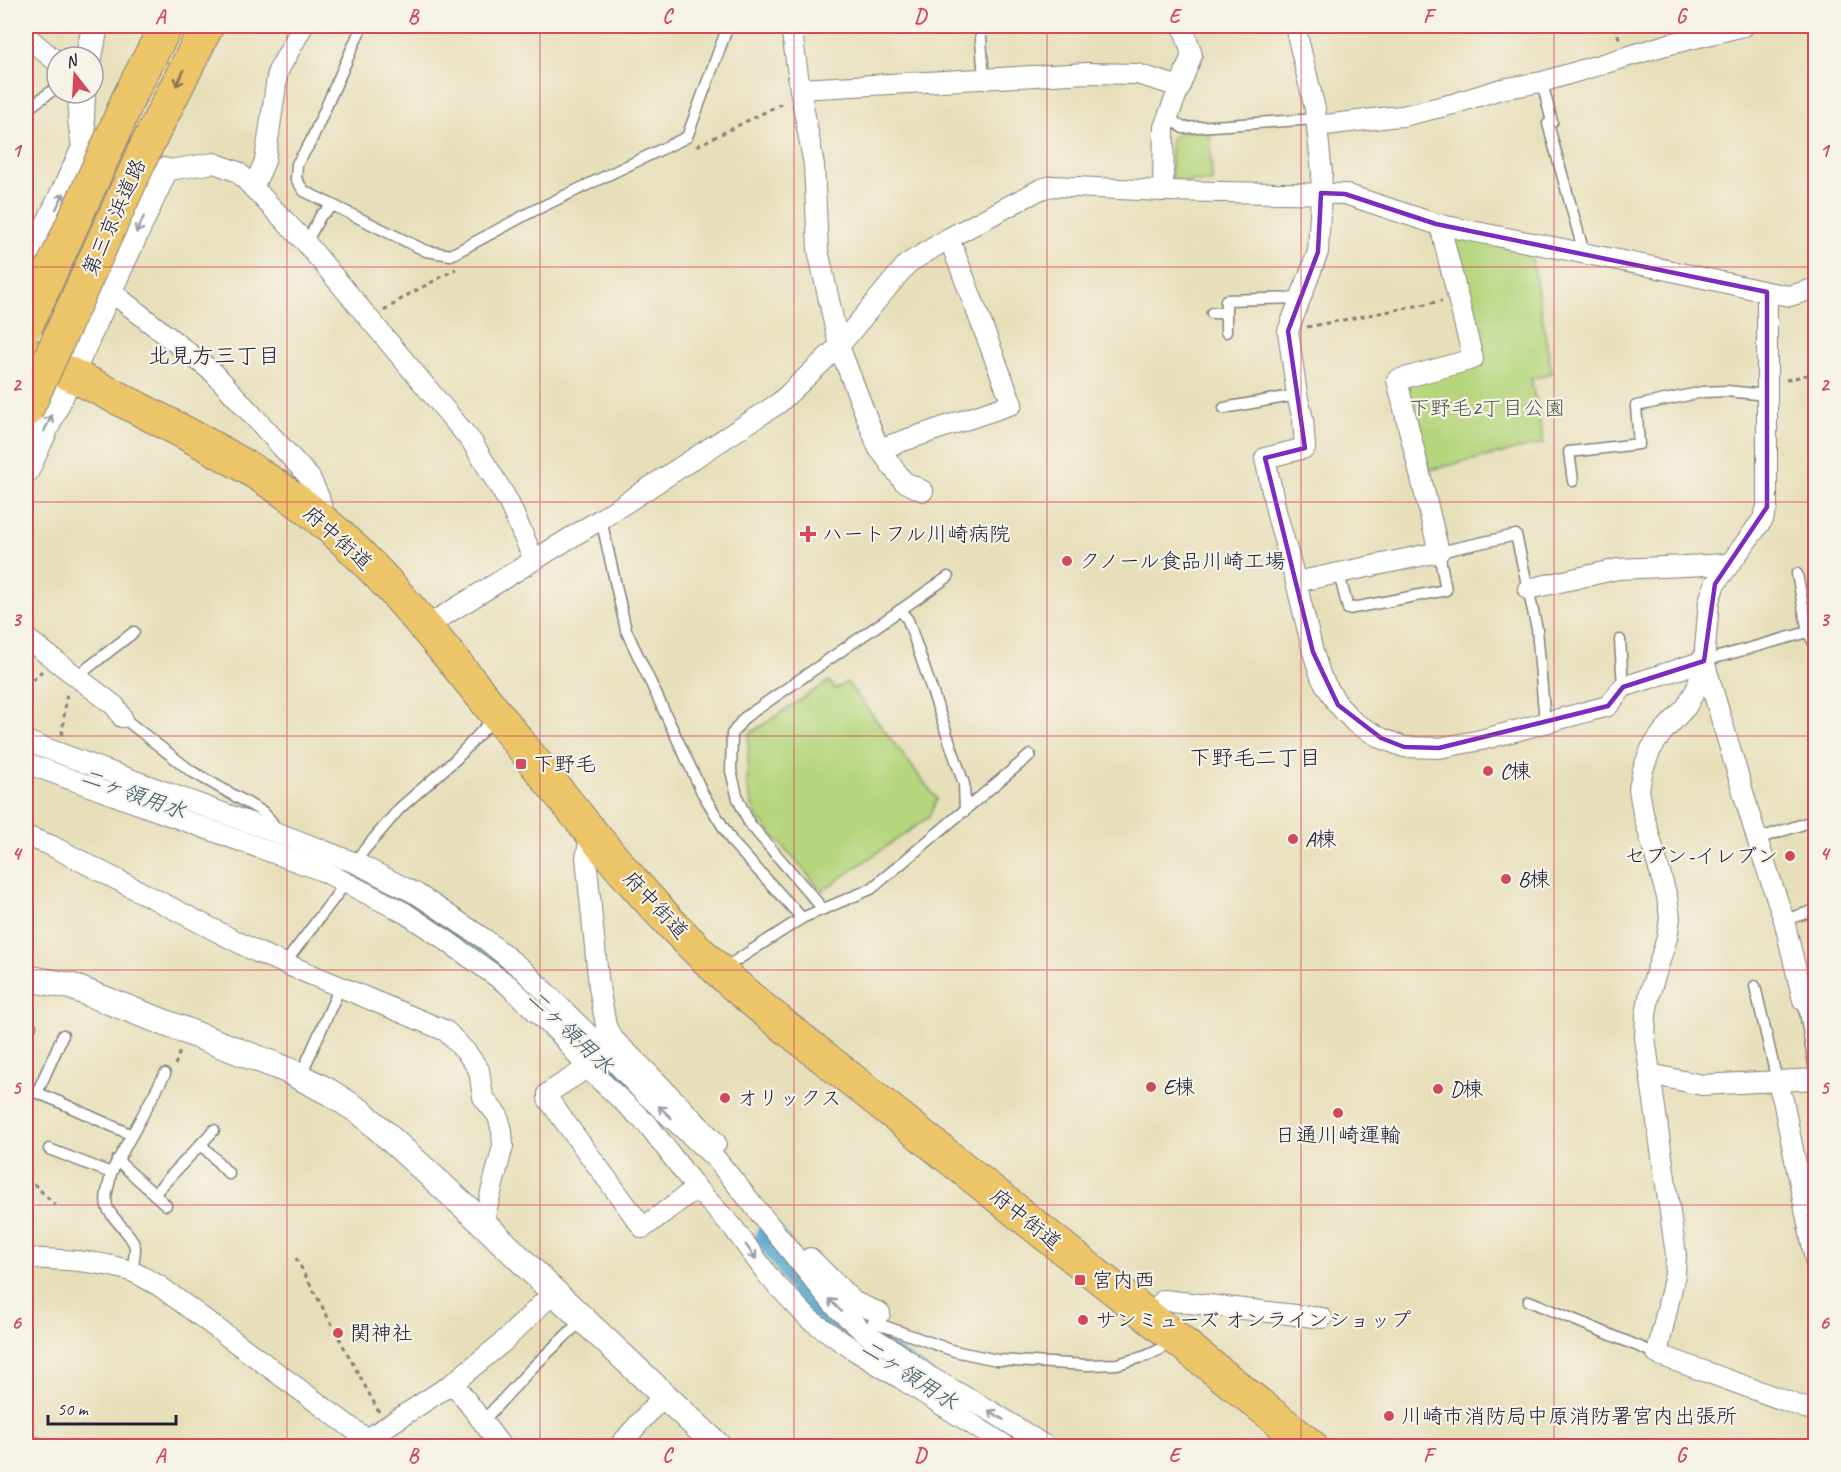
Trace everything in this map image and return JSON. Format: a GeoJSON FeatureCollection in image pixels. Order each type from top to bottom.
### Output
{"type":"FeatureCollection","features":[{"type":"Feature","properties":{"kind":"highway"},"geometry":{"type":"LineString","coordinates":[[128,99],[138,26]]}},
{"type":"Feature","properties":{"kind":"highway","name":"第三京浜道路"},"geometry":{"type":"LineString","coordinates":[[26,326],[94,141],[128,99],[166,26]]}},
{"type":"Feature","properties":{"kind":"highway","name":"第三京浜道路"},"geometry":{"type":"LineString","coordinates":[[26,411],[155,159],[207,26]]}},
{"type":"Feature","properties":{"kind":"highway","name":"府中街道"},"geometry":{"type":"LineString","coordinates":[[28,360],[71,375],[245,465],[298,501],[325,523],[374,569],[425,627],[591,832],[657,908],[701,954],[747,996],[1311,1446]]}},
{"type":"Feature","properties":{"kind":"street"},"geometry":{"type":"LineString","coordinates":[[92,45],[95,26]]}},
{"type":"Feature","properties":{"kind":"street"},"geometry":{"type":"LineString","coordinates":[[253,188],[265,161],[278,71],[303,26]]}},
{"type":"Feature","properties":{"kind":"street"},"geometry":{"type":"LineString","coordinates":[[792,26],[800,89],[814,165],[818,250],[839,346],[879,449],[903,481],[923,491]]}},
{"type":"Feature","properties":{"kind":"street"},"geometry":{"type":"LineString","coordinates":[[1163,191],[1164,127],[1192,55],[1183,26]]}},
{"type":"Feature","properties":{"kind":"street"},"geometry":{"type":"LineString","coordinates":[[1295,26],[1316,123],[1322,173],[1318,252],[1288,331],[1297,395],[1303,419],[1305,448],[1265,458],[1277,515],[1313,652],[1321,677],[1338,705],[1355,723],[1381,738],[1404,747],[1439,748],[1481,740],[1608,706],[1623,687],[1704,661]]}},
{"type":"Feature","properties":{"kind":"street"},"geometry":{"type":"LineString","coordinates":[[1316,123],[1403,116],[1454,104],[1501,89],[1542,82],[1666,45],[1744,26]]}},
{"type":"Feature","properties":{"kind":"street"},"geometry":{"type":"LineString","coordinates":[[26,36],[45,52]]}},
{"type":"Feature","properties":{"kind":"street"},"geometry":{"type":"LineString","coordinates":[[800,89],[1088,73],[1137,74],[1180,87]]}},
{"type":"Feature","properties":{"kind":"street"},"geometry":{"type":"LineString","coordinates":[[71,262],[117,188],[113,168],[81,119],[82,105]]}},
{"type":"Feature","properties":{"kind":"street"},"geometry":{"type":"LineString","coordinates":[[26,273],[33,233],[94,141]]}},
{"type":"Feature","properties":{"kind":"street"},"geometry":{"type":"LineString","coordinates":[[28,360],[71,262],[92,197],[94,141]]}},
{"type":"Feature","properties":{"kind":"street"},"geometry":{"type":"LineString","coordinates":[[26,471],[110,290],[155,159]]}},
{"type":"Feature","properties":{"kind":"street"},"geometry":{"type":"LineString","coordinates":[[114,176],[155,159],[214,163],[238,172],[306,243],[472,442],[508,501],[534,560]]}},
{"type":"Feature","properties":{"kind":"street"},"geometry":{"type":"LineString","coordinates":[[425,627],[601,519],[779,403],[839,346],[907,264],[949,238],[1041,189],[1052,186],[1163,191],[1345,194],[1440,225],[1767,292],[1790,296],[1815,288]]}},
{"type":"Feature","properties":{"kind":"street"},"geometry":{"type":"LineString","coordinates":[[1296,582],[1439,552],[1396,380],[1473,359],[1440,225]]}},
{"type":"Feature","properties":{"kind":"street"},"geometry":{"type":"LineString","coordinates":[[33,233],[110,290],[214,373],[310,478],[319,497],[325,523]]}},
{"type":"Feature","properties":{"kind":"street"},"geometry":{"type":"LineString","coordinates":[[879,449],[1012,404],[949,238]]}},
{"type":"Feature","properties":{"kind":"street"},"geometry":{"type":"LineString","coordinates":[[1767,292],[1767,507],[1763,519],[1715,584],[1709,602],[1704,661],[1697,688],[1686,707],[1651,749],[1643,769],[1639,789],[1643,813],[1667,897],[1670,918],[1667,938],[1650,992],[1645,1038],[1676,1255],[1675,1274],[1657,1354],[1815,1412]]}},
{"type":"Feature","properties":{"kind":"street"},"geometry":{"type":"LineString","coordinates":[[1528,589],[1618,569],[1729,564]]}},
{"type":"Feature","properties":{"kind":"street"},"geometry":{"type":"LineString","coordinates":[[26,638],[115,706],[122,717]]}},
{"type":"Feature","properties":{"kind":"street"},"geometry":{"type":"LineString","coordinates":[[1704,661],[1757,839],[1809,997]]}},
{"type":"Feature","properties":{"kind":"street"},"geometry":{"type":"LineString","coordinates":[[26,741],[274,832],[353,871],[417,894],[486,940],[523,970],[599,1054],[716,1159],[835,1306],[865,1333],[895,1351],[930,1377],[994,1413],[1045,1446]]}},
{"type":"Feature","properties":{"kind":"street"},"geometry":{"type":"LineString","coordinates":[[26,763],[289,858],[353,871]]}},
{"type":"Feature","properties":{"kind":"street"},"geometry":{"type":"LineString","coordinates":[[591,832],[586,858],[599,987],[606,1026],[599,1054],[548,1093],[548,1099],[643,1228],[696,1188]]}},
{"type":"Feature","properties":{"kind":"street"},"geometry":{"type":"LineString","coordinates":[[26,836],[50,845],[258,952],[446,1031],[467,1053],[479,1070],[483,1097],[498,1116],[502,1131],[503,1146],[483,1223]]}},
{"type":"Feature","properties":{"kind":"street"},"geometry":{"type":"LineString","coordinates":[[26,978],[70,986],[187,1031],[300,1077],[362,1113],[483,1223],[718,1446]]}},
{"type":"Feature","properties":{"kind":"street"},"geometry":{"type":"LineString","coordinates":[[599,1054],[648,1126],[696,1188],[732,1226],[770,1278],[809,1319],[1006,1446]]}},
{"type":"Feature","properties":{"kind":"street"},"geometry":{"type":"LineString","coordinates":[[599,1054],[711,1137],[800,1247],[854,1302],[877,1317]]}},
{"type":"Feature","properties":{"kind":"street"},"geometry":{"type":"LineString","coordinates":[[1650,1074],[1702,1085],[1815,1078]]}},
{"type":"Feature","properties":{"kind":"street"},"geometry":{"type":"LineString","coordinates":[[1777,1081],[1783,1100],[1815,1264]]}},
{"type":"Feature","properties":{"kind":"street"},"geometry":{"type":"LineString","coordinates":[[26,1258],[80,1262],[132,1272],[158,1285],[365,1442],[453,1383],[502,1343],[554,1292]]}},
{"type":"Feature","properties":{"kind":"street"},"geometry":{"type":"LineString","coordinates":[[1162,1328],[1164,1300],[1322,1318]]}},
{"type":"Feature","properties":{"kind":"street"},"geometry":{"type":"LineString","coordinates":[[453,1383],[501,1446]]}},
{"type":"Feature","properties":{"kind":"street"},"geometry":{"type":"LineString","coordinates":[[619,1446],[664,1395]]}},
{"type":"Feature","properties":{"kind":"lane"},"geometry":{"type":"LineString","coordinates":[[362,26],[310,143],[297,164],[296,179],[304,191],[333,206],[426,251],[451,255],[531,212],[687,137],[728,26]]}},
{"type":"Feature","properties":{"kind":"lane"},"geometry":{"type":"LineString","coordinates":[[980,26],[984,79]]}},
{"type":"Feature","properties":{"kind":"lane"},"geometry":{"type":"LineString","coordinates":[[1542,82],[1552,122],[1548,124],[1584,253]]}},
{"type":"Feature","properties":{"kind":"lane"},"geometry":{"type":"LineString","coordinates":[[26,110],[45,96]]}},
{"type":"Feature","properties":{"kind":"lane"},"geometry":{"type":"LineString","coordinates":[[1168,117],[1183,128],[1316,123]]}},
{"type":"Feature","properties":{"kind":"lane"},"geometry":{"type":"LineString","coordinates":[[306,243],[321,215],[333,206]]}},
{"type":"Feature","properties":{"kind":"lane"},"geometry":{"type":"LineString","coordinates":[[1226,333],[1226,300],[1300,298]]}},
{"type":"Feature","properties":{"kind":"lane"},"geometry":{"type":"LineString","coordinates":[[1212,313],[1226,313]]}},
{"type":"Feature","properties":{"kind":"lane"},"geometry":{"type":"LineString","coordinates":[[1573,481],[1569,452],[1639,444],[1636,406],[1703,393],[1766,390]]}},
{"type":"Feature","properties":{"kind":"lane"},"geometry":{"type":"LineString","coordinates":[[1224,408],[1297,395]]}},
{"type":"Feature","properties":{"kind":"lane"},"geometry":{"type":"LineString","coordinates":[[601,519],[626,630],[703,794],[733,843],[802,918]]}},
{"type":"Feature","properties":{"kind":"lane"},"geometry":{"type":"LineString","coordinates":[[1340,573],[1348,609],[1446,590],[1439,552],[1516,536],[1536,629],[1545,723]]}},
{"type":"Feature","properties":{"kind":"lane"},"geometry":{"type":"LineString","coordinates":[[1797,574],[1808,632],[1815,647]]}},
{"type":"Feature","properties":{"kind":"lane"},"geometry":{"type":"LineString","coordinates":[[823,909],[749,823],[738,799],[731,771],[732,734],[744,718],[948,577]]}},
{"type":"Feature","properties":{"kind":"lane"},"geometry":{"type":"LineString","coordinates":[[900,610],[908,620],[964,784],[965,811]]}},
{"type":"Feature","properties":{"kind":"lane"},"geometry":{"type":"LineString","coordinates":[[73,674],[134,632]]}},
{"type":"Feature","properties":{"kind":"lane"},"geometry":{"type":"LineString","coordinates":[[1704,661],[1808,632]]}},
{"type":"Feature","properties":{"kind":"lane"},"geometry":{"type":"LineString","coordinates":[[1620,640],[1623,687]]}},
{"type":"Feature","properties":{"kind":"lane"},"geometry":{"type":"LineString","coordinates":[[285,963],[400,808],[456,759],[497,715]]}},
{"type":"Feature","properties":{"kind":"lane"},"geometry":{"type":"LineString","coordinates":[[122,717],[191,771],[263,812],[272,822],[274,832]]}},
{"type":"Feature","properties":{"kind":"lane"},"geometry":{"type":"LineString","coordinates":[[720,970],[802,918],[871,890],[1030,755]]}},
{"type":"Feature","properties":{"kind":"lane"},"geometry":{"type":"LineString","coordinates":[[1757,839],[1815,820]]}},
{"type":"Feature","properties":{"kind":"lane"},"geometry":{"type":"LineString","coordinates":[[1784,920],[1815,910]]}},
{"type":"Feature","properties":{"kind":"lane"},"geometry":{"type":"LineString","coordinates":[[1755,986],[1777,1081]]}},
{"type":"Feature","properties":{"kind":"lane"},"geometry":{"type":"LineString","coordinates":[[300,1077],[340,987]]}},
{"type":"Feature","properties":{"kind":"lane"},"geometry":{"type":"LineString","coordinates":[[1809,997],[1815,1078]]}},
{"type":"Feature","properties":{"kind":"lane"},"geometry":{"type":"LineString","coordinates":[[26,1038],[31,1026]]}},
{"type":"Feature","properties":{"kind":"lane"},"geometry":{"type":"LineString","coordinates":[[37,1093],[63,1035]]}},
{"type":"Feature","properties":{"kind":"lane"},"geometry":{"type":"LineString","coordinates":[[132,1272],[135,1247],[108,1210],[105,1197],[117,1160],[165,1074]]}},
{"type":"Feature","properties":{"kind":"lane"},"geometry":{"type":"LineString","coordinates":[[26,1088],[132,1135]]}},
{"type":"Feature","properties":{"kind":"lane"},"geometry":{"type":"LineString","coordinates":[[154,1194],[214,1130]]}},
{"type":"Feature","properties":{"kind":"lane"},"geometry":{"type":"LineString","coordinates":[[201,1144],[229,1174]]}},
{"type":"Feature","properties":{"kind":"lane"},"geometry":{"type":"LineString","coordinates":[[49,1149],[111,1173]]}},
{"type":"Feature","properties":{"kind":"lane"},"geometry":{"type":"LineString","coordinates":[[117,1160],[166,1205]]}},
{"type":"Feature","properties":{"kind":"lane"},"geometry":{"type":"LineString","coordinates":[[1529,1300],[1657,1354]]}},
{"type":"Feature","properties":{"kind":"lane"},"geometry":{"type":"LineString","coordinates":[[877,1317],[954,1351],[997,1360],[1088,1365],[1117,1364],[1161,1349],[1162,1328]]}},
{"type":"Feature","properties":{"kind":"lane"},"geometry":{"type":"LineString","coordinates":[[483,1421],[583,1318]]}},
{"type":"Feature","properties":{"kind":"lane"},"geometry":{"type":"LineString","coordinates":[[26,1445],[38,1443]]}},
{"type":"Feature","properties":{"kind":"path"},"geometry":{"type":"LineString","coordinates":[[1288,331],[1458,298]]}},
{"type":"Feature","properties":{"kind":"path"},"geometry":{"type":"LineString","coordinates":[[1766,390],[1815,373]]}},
{"type":"Feature","properties":{"kind":"path"},"geometry":{"type":"LineString","coordinates":[[60,753],[73,674]]}},
{"type":"Feature","properties":{"kind":"path"},"geometry":{"type":"LineString","coordinates":[[165,1074],[172,1074],[187,1031]]}},
{"type":"Feature","properties":{"kind":"path"},"geometry":{"type":"LineString","coordinates":[[26,1179],[55,1205]]}},
{"type":"Feature","properties":{"kind":"path"},"geometry":{"type":"LineString","coordinates":[[296,1258],[387,1427]]}},
{"type":"Feature","properties":{"kind":"highlighted area"},"geometry":{"type":"Polygon","coordinates":[[[1321,193],[1345,194],[1436,224],[1767,292],[1767,507],[1715,584],[1704,661],[1623,687],[1608,706],[1439,748],[1404,747],[1381,738],[1338,705],[1313,652],[1265,458],[1305,448],[1288,331],[1318,252],[1321,193]]]}},
{"type":"Feature","properties":{"kind":"green space"},"geometry":{"type":"Polygon","coordinates":[[[1210,130],[1212,182],[1177,181],[1171,174],[1171,139],[1180,132],[1210,130]]]}},
{"type":"Feature","properties":{"kind":"green space","name":"下野毛2丁目公園"},"geometry":{"type":"Polygon","coordinates":[[[1459,234],[1530,249],[1552,373],[1531,379],[1544,443],[1429,470],[1406,392],[1412,380],[1484,360],[1450,240],[1459,234]]]}},
{"type":"Feature","properties":{"kind":"green space"},"geometry":{"type":"Polygon","coordinates":[[[829,681],[835,689],[847,682],[937,799],[929,817],[822,891],[755,814],[747,787],[749,734],[829,681]]]}},
{"type":"Feature","properties":{"kind":"waterway","name":"二ヶ領用水"},"geometry":{"type":"LineString","coordinates":[[237,830],[361,877],[411,902],[507,970],[636,1096]]}},
{"type":"Feature","properties":{"kind":"waterway","name":"二ヶ領用水"},"geometry":{"type":"LineString","coordinates":[[770,1237],[792,1267],[813,1303],[836,1325],[924,1383]]}},
{"type":"Feature","properties":{"kind":"waterway","name":"二ヶ領用水"},"geometry":{"type":"LineString","coordinates":[[982,1420],[1021,1446]]}},
{"type":"Feature","properties":{"kind":"place","name":"ハートフル川崎病院"},"geometry":{"type":"Point","coordinates":[808,534]}},
{"type":"Feature","properties":{"kind":"place","name":"クノール食品川崎工場"},"geometry":{"type":"Point","coordinates":[1067,561]}},
{"type":"Feature","properties":{"kind":"place","name":"下野毛"},"geometry":{"type":"Point","coordinates":[521,764]}},
{"type":"Feature","properties":{"kind":"place","name":"C棟"},"geometry":{"type":"Point","coordinates":[1488,771]}},
{"type":"Feature","properties":{"kind":"place","name":"A棟"},"geometry":{"type":"Point","coordinates":[1293,839]}},
{"type":"Feature","properties":{"kind":"place","name":"セブン-イレブン"},"geometry":{"type":"Point","coordinates":[1790,856]}},
{"type":"Feature","properties":{"kind":"place","name":"B棟"},"geometry":{"type":"Point","coordinates":[1506,879]}},
{"type":"Feature","properties":{"kind":"place","name":"E棟"},"geometry":{"type":"Point","coordinates":[1151,1087]}},
{"type":"Feature","properties":{"kind":"place","name":"D棟"},"geometry":{"type":"Point","coordinates":[1438,1089]}},
{"type":"Feature","properties":{"kind":"place","name":"オリックス"},"geometry":{"type":"Point","coordinates":[725,1098]}},
{"type":"Feature","properties":{"kind":"place","name":"日通川崎運輸"},"geometry":{"type":"Point","coordinates":[1338,1113]}},
{"type":"Feature","properties":{"kind":"place","name":"宮内西"},"geometry":{"type":"Point","coordinates":[1080,1280]}},
{"type":"Feature","properties":{"kind":"place","name":"サンミューズ オンラインショップ"},"geometry":{"type":"Point","coordinates":[1083,1320]}},
{"type":"Feature","properties":{"kind":"place","name":"関神社"},"geometry":{"type":"Point","coordinates":[338,1333]}},
{"type":"Feature","properties":{"kind":"place","name":"川崎市消防局中原消防署宮内出張所"},"geometry":{"type":"Point","coordinates":[1389,1416]}},
{"type":"Feature","properties":{"kind":"district","name":"北見方三丁目"},"geometry":{"type":"Point","coordinates":[214,355]}},
{"type":"Feature","properties":{"kind":"district","name":"下野毛二丁目"},"geometry":{"type":"Point","coordinates":[1255,757]}}]}
